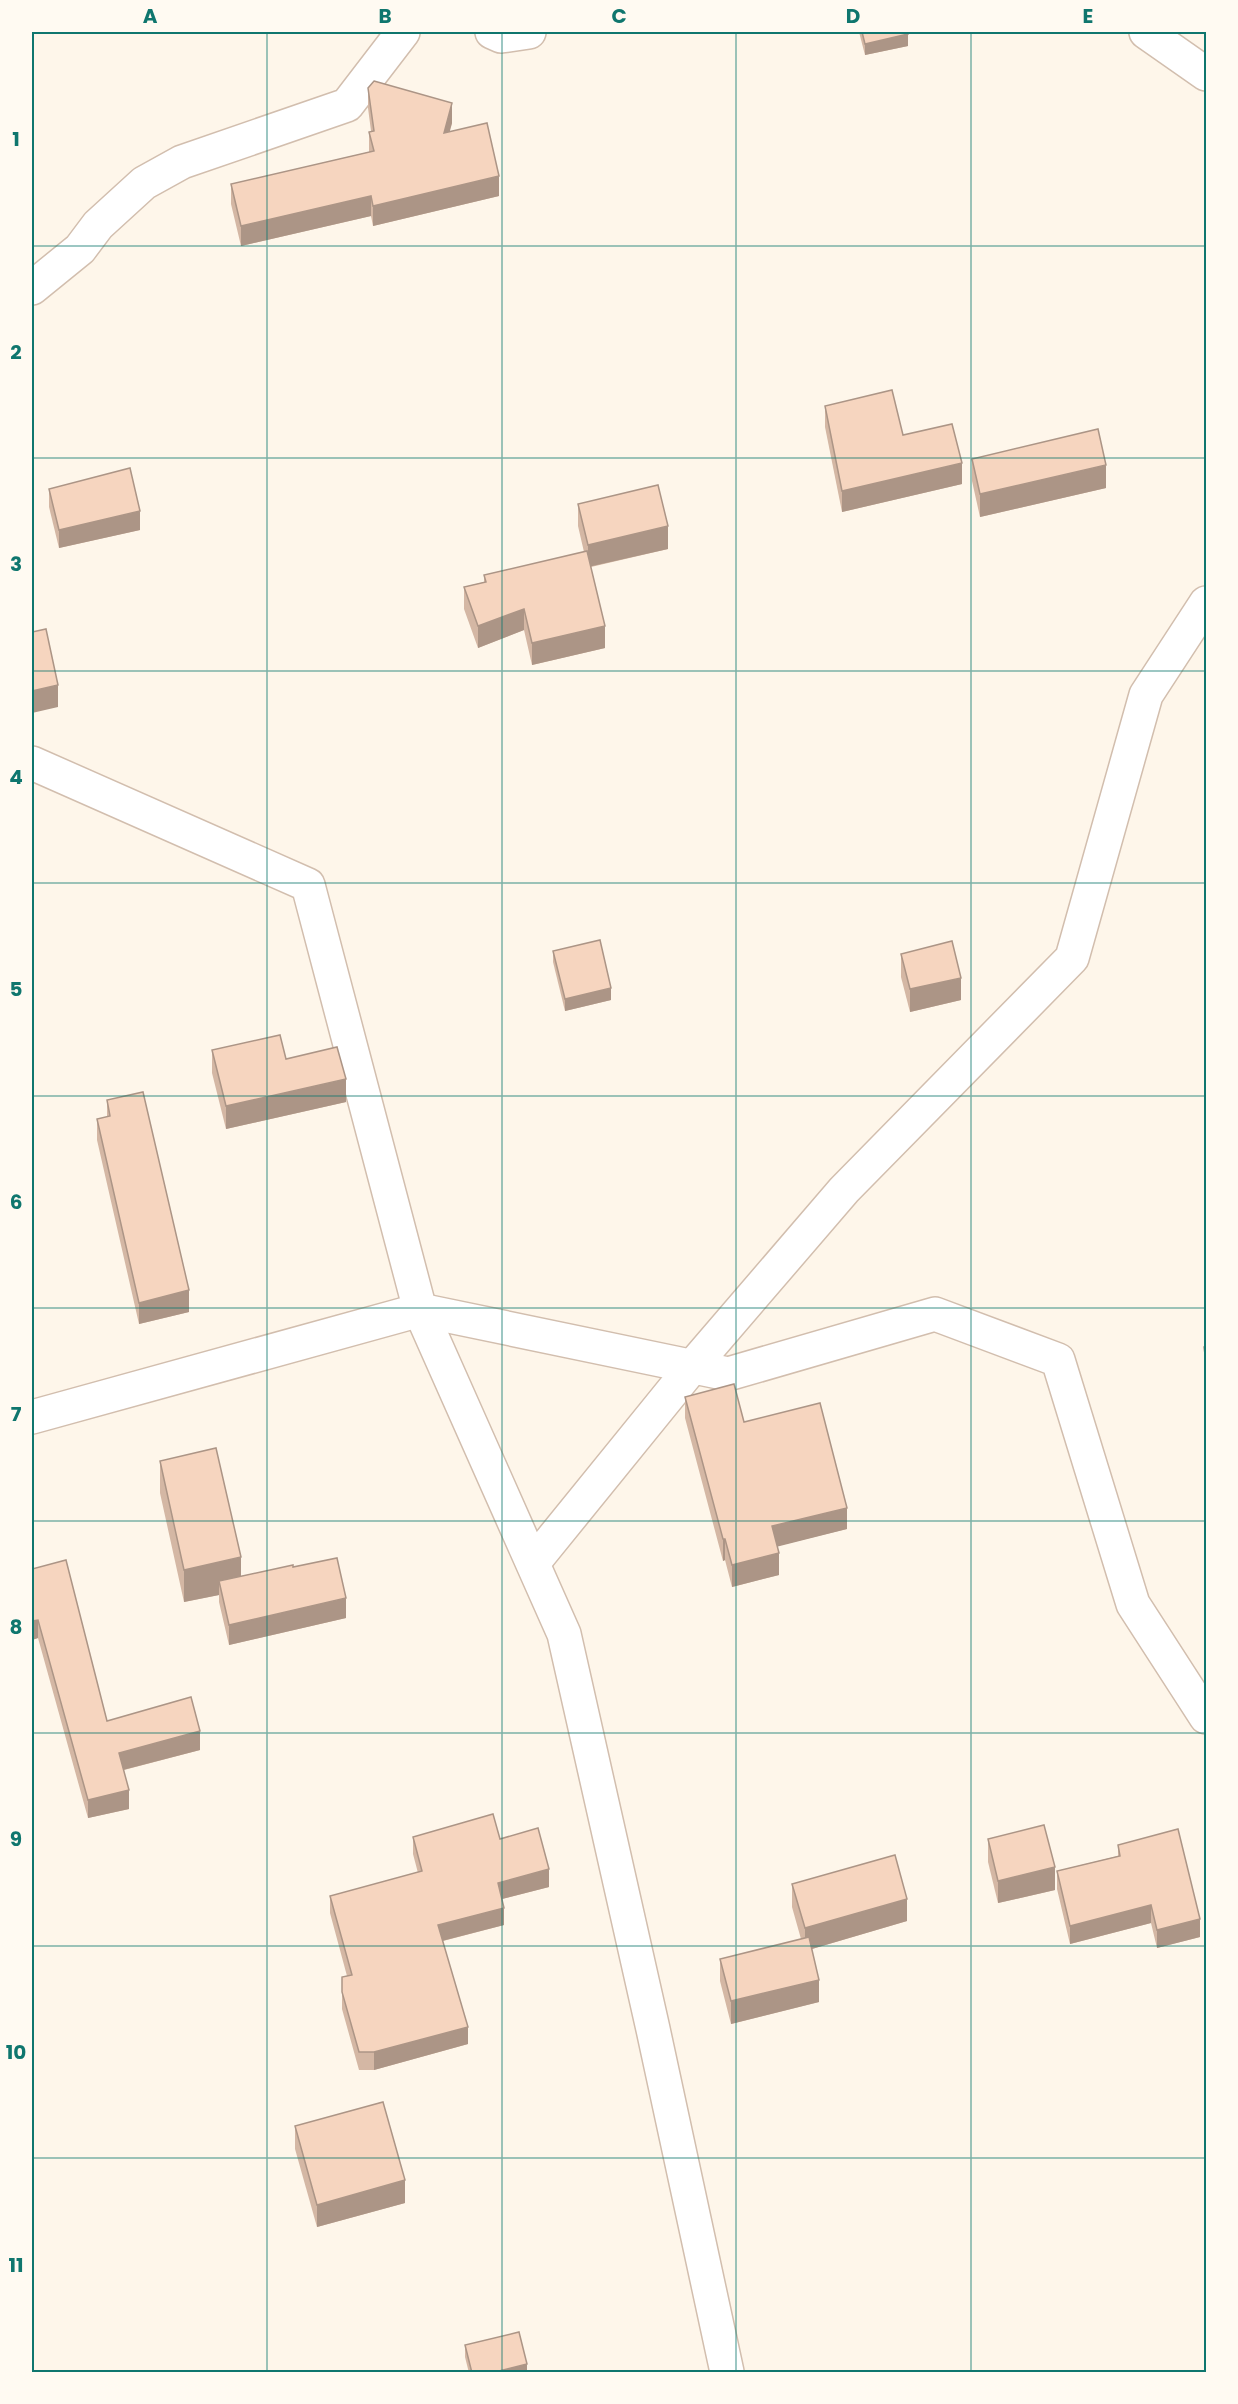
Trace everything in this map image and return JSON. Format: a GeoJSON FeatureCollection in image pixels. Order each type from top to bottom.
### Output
{"type":"FeatureCollection","features":[{"type":"Feature","properties":{"kind":"street"},"geometry":{"type":"LineString","coordinates":[[32,288],[80,249],[98,225],[144,183],[182,162],[347,105],[403,32]]}},
{"type":"Feature","properties":{"kind":"street"},"geometry":{"type":"LineString","coordinates":[[492,32],[501,36],[529,32]]}},
{"type":"Feature","properties":{"kind":"street"},"geometry":{"type":"LineString","coordinates":[[1146,32],[1206,74]]}},
{"type":"Feature","properties":{"kind":"street"},"geometry":{"type":"LineString","coordinates":[[533,1563],[692,1367],[844,1190],[1072,958],[1146,696],[1206,603]]}},
{"type":"Feature","properties":{"kind":"street"},"geometry":{"type":"LineString","coordinates":[[32,763],[308,885],[420,1310],[564,1634],[656,2041],[727,2373]]}},
{"type":"Feature","properties":{"kind":"street"},"geometry":{"type":"LineString","coordinates":[[32,1417],[420,1310],[728,1374],[935,1314],[1058,1360],[1133,1604],[1206,1717]]}},
{"type":"Feature","properties":{"kind":"building"},"geometry":{"type":"Polygon","coordinates":[[[862,32],[907,32],[908,34],[865,44],[862,32]]]}},
{"type":"Feature","properties":{"kind":"building"},"geometry":{"type":"Polygon","coordinates":[[[374,81],[452,103],[444,133],[487,123],[499,176],[373,206],[371,196],[241,226],[231,184],[374,151],[369,132],[374,131],[368,88],[374,81]]]}},
{"type":"Feature","properties":{"kind":"building"},"geometry":{"type":"Polygon","coordinates":[[[892,390],[903,435],[952,424],[962,463],[842,491],[825,406],[892,390]]]}},
{"type":"Feature","properties":{"kind":"building"},"geometry":{"type":"Polygon","coordinates":[[[1098,429],[1106,465],[980,494],[972,459],[1098,429]]]}},
{"type":"Feature","properties":{"kind":"building"},"geometry":{"type":"Polygon","coordinates":[[[130,468],[140,511],[59,530],[49,489],[130,468]]]}},
{"type":"Feature","properties":{"kind":"building"},"geometry":{"type":"Polygon","coordinates":[[[658,485],[668,526],[588,545],[578,504],[658,485]]]}},
{"type":"Feature","properties":{"kind":"building"},"geometry":{"type":"Polygon","coordinates":[[[587,551],[605,626],[532,643],[524,609],[478,626],[464,587],[486,582],[484,575],[587,551]]]}},
{"type":"Feature","properties":{"kind":"building"},"geometry":{"type":"Polygon","coordinates":[[[46,629],[58,685],[32,691],[32,632],[46,629]]]}},
{"type":"Feature","properties":{"kind":"building"},"geometry":{"type":"Polygon","coordinates":[[[600,940],[611,988],[565,999],[553,951],[600,940]]]}},
{"type":"Feature","properties":{"kind":"building"},"geometry":{"type":"Polygon","coordinates":[[[952,941],[961,978],[910,989],[901,954],[952,941]]]}},
{"type":"Feature","properties":{"kind":"building"},"geometry":{"type":"Polygon","coordinates":[[[280,1035],[286,1059],[337,1047],[346,1079],[226,1106],[212,1050],[280,1035]]]}},
{"type":"Feature","properties":{"kind":"building"},"geometry":{"type":"Polygon","coordinates":[[[143,1092],[189,1290],[139,1303],[97,1119],[110,1116],[107,1100],[143,1092]]]}},
{"type":"Feature","properties":{"kind":"building"},"geometry":{"type":"Polygon","coordinates":[[[734,1384],[744,1422],[820,1403],[847,1508],[772,1526],[779,1553],[732,1565],[685,1397],[734,1384]]]}},
{"type":"Feature","properties":{"kind":"building"},"geometry":{"type":"Polygon","coordinates":[[[216,1448],[241,1557],[184,1570],[160,1461],[216,1448]]]}},
{"type":"Feature","properties":{"kind":"building"},"geometry":{"type":"Polygon","coordinates":[[[337,1558],[346,1598],[229,1625],[219,1581],[337,1558]]]}},
{"type":"Feature","properties":{"kind":"building"},"geometry":{"type":"Polygon","coordinates":[[[66,1560],[107,1721],[191,1697],[200,1731],[119,1753],[129,1790],[88,1800],[38,1620],[32,1621],[32,1569],[66,1560]]]}},
{"type":"Feature","properties":{"kind":"building"},"geometry":{"type":"Polygon","coordinates":[[[493,1814],[500,1839],[538,1828],[549,1869],[498,1883],[504,1908],[438,1925],[468,2027],[374,2052],[359,2052],[342,1992],[342,1977],[352,1975],[330,1896],[422,1871],[413,1837],[493,1814]]]}},
{"type":"Feature","properties":{"kind":"building"},"geometry":{"type":"Polygon","coordinates":[[[1044,1825],[1055,1867],[998,1881],[988,1839],[1044,1825]]]}},
{"type":"Feature","properties":{"kind":"building"},"geometry":{"type":"Polygon","coordinates":[[[1178,1829],[1200,1919],[1157,1930],[1151,1905],[1070,1926],[1057,1871],[1120,1856],[1118,1845],[1178,1829]]]}},
{"type":"Feature","properties":{"kind":"building"},"geometry":{"type":"Polygon","coordinates":[[[895,1855],[907,1899],[805,1928],[792,1884],[895,1855]]]}},
{"type":"Feature","properties":{"kind":"building"},"geometry":{"type":"Polygon","coordinates":[[[809,1937],[819,1980],[731,2001],[720,1959],[809,1937]]]}},
{"type":"Feature","properties":{"kind":"building"},"geometry":{"type":"Polygon","coordinates":[[[383,2102],[405,2180],[317,2205],[295,2126],[383,2102]]]}},
{"type":"Feature","properties":{"kind":"building"},"geometry":{"type":"Polygon","coordinates":[[[519,2332],[527,2364],[491,2373],[472,2373],[465,2345],[519,2332]]]}}]}
